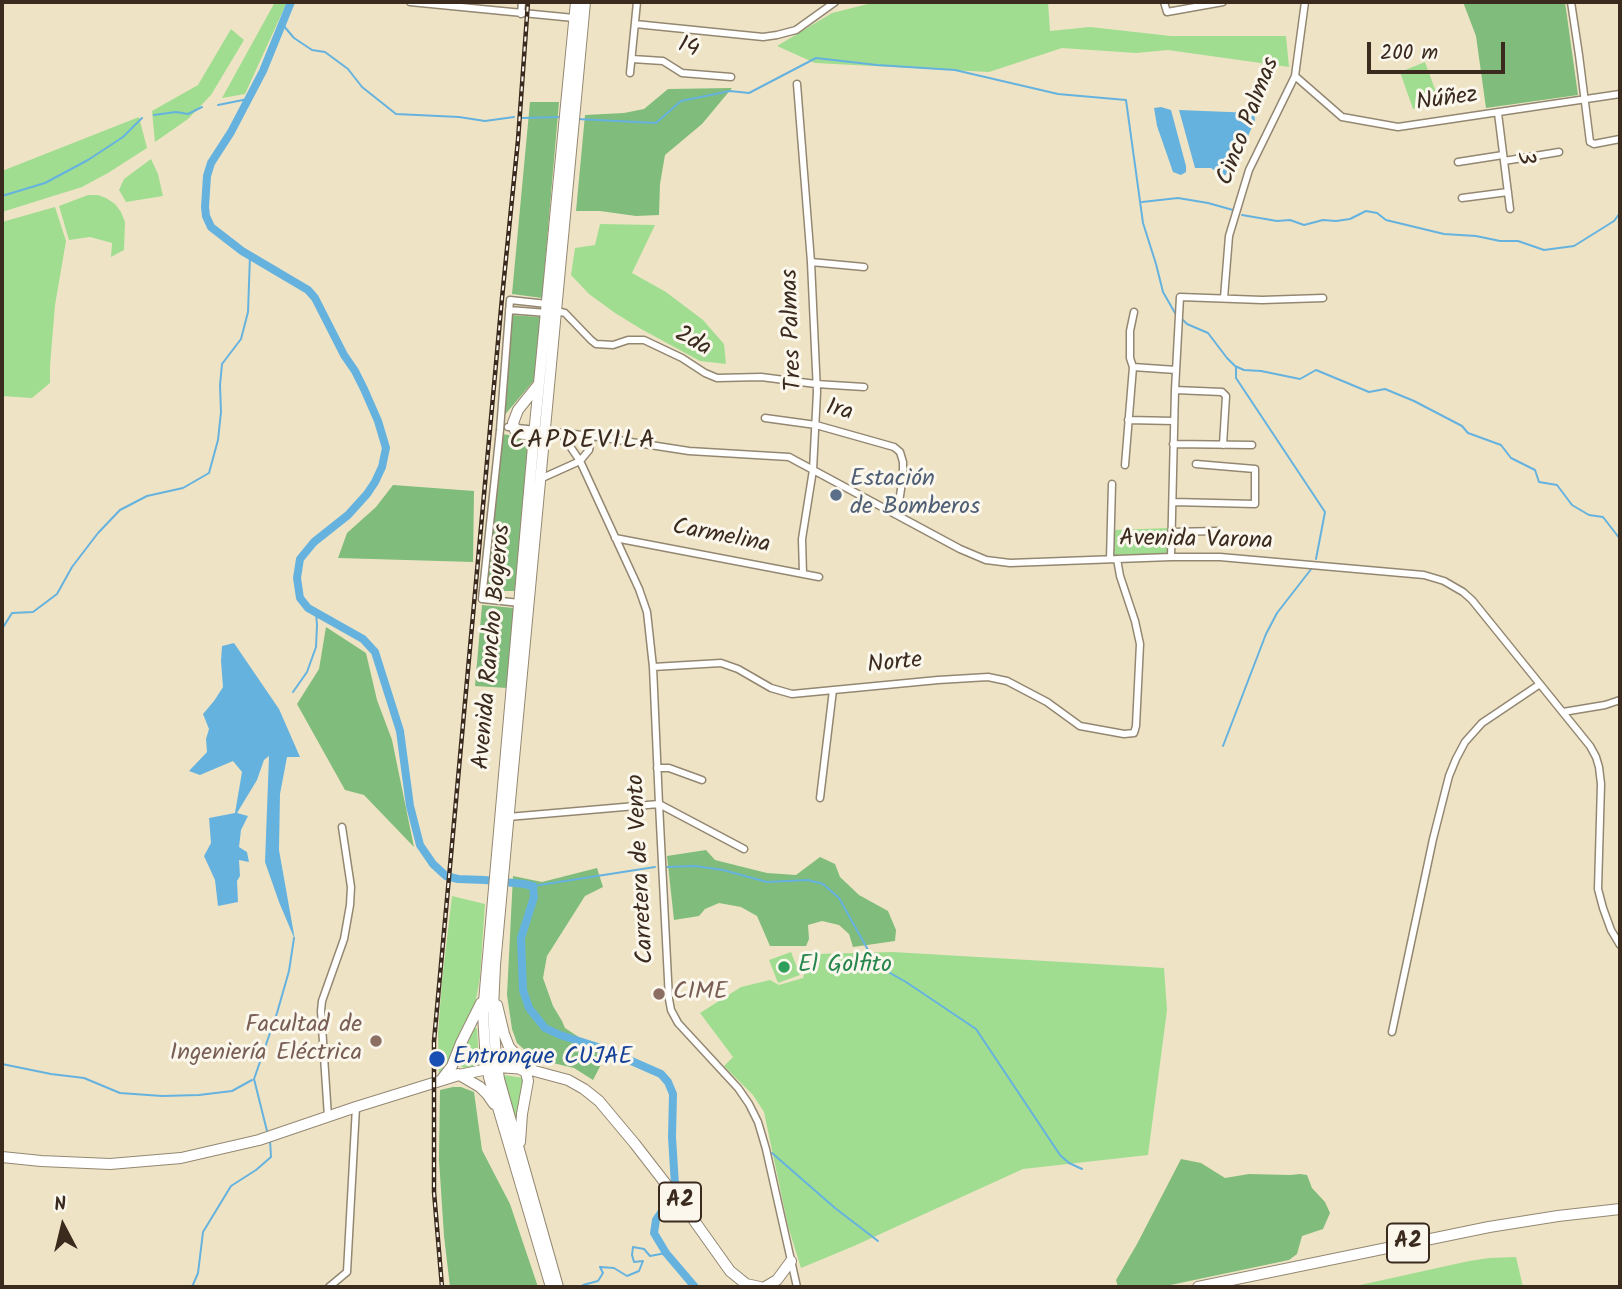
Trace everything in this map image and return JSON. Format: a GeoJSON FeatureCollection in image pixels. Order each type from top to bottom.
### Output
{"type":"FeatureCollection","features":[{"type":"Feature","properties":{"kind":"highway","name":"Avenida Rancho Boyeros"},"geometry":{"type":"LineString","coordinates":[[570,112],[576,2]]}},
{"type":"Feature","properties":{"kind":"highway","name":"Avenida Rancho Boyeros"},"geometry":{"type":"LineString","coordinates":[[551,1287],[502,1124],[492,1067],[494,1027],[489,989],[520,603],[568,126],[585,2]]}},
{"type":"Feature","properties":{"kind":"highway","name":"Avenida Rancho Boyeros"},"geometry":{"type":"LineString","coordinates":[[501,852],[508,817],[540,478],[540,377],[550,309]]}},
{"type":"Feature","properties":{"kind":"highway"},"geometry":{"type":"LineString","coordinates":[[538,432],[513,427],[515,415],[534,390],[540,377]]}},
{"type":"Feature","properties":{"kind":"highway"},"geometry":{"type":"LineString","coordinates":[[442,1080],[489,989]]}},
{"type":"Feature","properties":{"kind":"highway"},"geometry":{"type":"LineString","coordinates":[[489,989],[507,1043],[516,1055],[536,1071]]}},
{"type":"Feature","properties":{"kind":"highway"},"geometry":{"type":"LineString","coordinates":[[454,1061],[454,1069],[459,1075],[488,1094],[502,1124]]}},
{"type":"Feature","properties":{"kind":"highway","name":"Avenida Rancho Boyeros"},"geometry":{"type":"LineString","coordinates":[[492,1067],[558,1287]]}},
{"type":"Feature","properties":{"kind":"highway"},"geometry":{"type":"LineString","coordinates":[[2,1157],[79,1164],[181,1158],[259,1140],[442,1080],[492,1067]]}},
{"type":"Feature","properties":{"kind":"highway","name":"A2"},"geometry":{"type":"LineString","coordinates":[[492,1067],[548,1074],[577,1085],[599,1101],[687,1210],[730,1271],[740,1280],[756,1287]]}},
{"type":"Feature","properties":{"kind":"highway"},"geometry":{"type":"LineString","coordinates":[[520,1069],[528,1076],[520,1128],[523,1167]]}},
{"type":"Feature","properties":{"kind":"highway"},"geometry":{"type":"LineString","coordinates":[[527,1092],[535,1079],[548,1074]]}},
{"type":"Feature","properties":{"kind":"highway","name":"A2"},"geometry":{"type":"LineString","coordinates":[[1198,1287],[1476,1230],[1620,1209]]}},
{"type":"Feature","properties":{"kind":"highway"},"geometry":{"type":"LineString","coordinates":[[765,1287],[777,1280],[791,1261]]}},
{"type":"Feature","properties":{"kind":"street"},"geometry":{"type":"LineString","coordinates":[[410,2],[464,5],[574,19]]}},
{"type":"Feature","properties":{"kind":"street"},"geometry":{"type":"LineString","coordinates":[[522,14],[523,2]]}},
{"type":"Feature","properties":{"kind":"street"},"geometry":{"type":"LineString","coordinates":[[630,73],[637,2]]}},
{"type":"Feature","properties":{"kind":"street"},"geometry":{"type":"LineString","coordinates":[[635,24],[763,37],[796,30],[835,2]]}},
{"type":"Feature","properties":{"kind":"street"},"geometry":{"type":"LineString","coordinates":[[1164,2],[1167,12],[1223,2]]}},
{"type":"Feature","properties":{"kind":"street","name":"Cinco Palmas"},"geometry":{"type":"LineString","coordinates":[[1224,298],[1229,236],[1249,170],[1294,76],[1305,2]]}},
{"type":"Feature","properties":{"kind":"street"},"geometry":{"type":"LineString","coordinates":[[1571,2],[1590,142],[1592,144],[1620,139]]}},
{"type":"Feature","properties":{"kind":"street","name":"14"},"geometry":{"type":"LineString","coordinates":[[632,58],[663,61],[682,73],[731,77]]}},
{"type":"Feature","properties":{"kind":"street","name":"Núñez"},"geometry":{"type":"LineString","coordinates":[[1294,76],[1342,117],[1398,127],[1620,93]]}},
{"type":"Feature","properties":{"kind":"street","name":"Tres Palmas"},"geometry":{"type":"LineString","coordinates":[[797,84],[811,262],[816,384],[813,470],[802,539],[803,574]]}},
{"type":"Feature","properties":{"kind":"street","name":"3"},"geometry":{"type":"LineString","coordinates":[[1497,113],[1510,209]]}},
{"type":"Feature","properties":{"kind":"street"},"geometry":{"type":"LineString","coordinates":[[1458,162],[1559,152]]}},
{"type":"Feature","properties":{"kind":"street"},"geometry":{"type":"LineString","coordinates":[[1462,198],[1508,192]]}},
{"type":"Feature","properties":{"kind":"street"},"geometry":{"type":"LineString","coordinates":[[811,262],[864,267]]}},
{"type":"Feature","properties":{"kind":"street"},"geometry":{"type":"LineString","coordinates":[[1171,557],[1180,296],[1262,300],[1323,298]]}},
{"type":"Feature","properties":{"kind":"street"},"geometry":{"type":"LineString","coordinates":[[520,603],[482,599],[500,430],[510,300],[550,309]]}},
{"type":"Feature","properties":{"kind":"street"},"geometry":{"type":"LineString","coordinates":[[509,310],[550,309]]}},
{"type":"Feature","properties":{"kind":"street","name":"2da"},"geometry":{"type":"LineString","coordinates":[[550,309],[565,313],[596,344],[613,345],[628,340],[644,340],[717,378],[761,377],[864,387]]}},
{"type":"Feature","properties":{"kind":"street"},"geometry":{"type":"LineString","coordinates":[[1125,465],[1133,368],[1130,358],[1130,331],[1134,312]]}},
{"type":"Feature","properties":{"kind":"street"},"geometry":{"type":"LineString","coordinates":[[1133,368],[1176,370]]}},
{"type":"Feature","properties":{"kind":"street"},"geometry":{"type":"LineString","coordinates":[[1175,390],[1222,392],[1226,396],[1223,445]]}},
{"type":"Feature","properties":{"kind":"street","name":"1ra"},"geometry":{"type":"LineString","coordinates":[[765,418],[816,425],[894,447],[903,462],[897,515]]}},
{"type":"Feature","properties":{"kind":"street"},"geometry":{"type":"LineString","coordinates":[[1128,420],[1174,421]]}},
{"type":"Feature","properties":{"kind":"street"},"geometry":{"type":"LineString","coordinates":[[500,430],[513,427]]}},
{"type":"Feature","properties":{"kind":"street","name":"Avenida Varona"},"geometry":{"type":"LineString","coordinates":[[538,432],[592,436],[689,451],[789,457],[960,549],[986,560],[1010,563],[1220,557],[1424,575],[1454,586],[1472,600],[1590,746],[1599,767],[1601,784],[1598,889],[1611,930],[1620,945]]}},
{"type":"Feature","properties":{"kind":"street","name":"Carretera de Vento"},"geometry":{"type":"LineString","coordinates":[[561,433],[580,461],[647,612],[653,667],[671,1010],[678,1023],[738,1088],[758,1122],[797,1287]]}},
{"type":"Feature","properties":{"kind":"street"},"geometry":{"type":"LineString","coordinates":[[540,478],[580,461],[589,450],[592,436]]}},
{"type":"Feature","properties":{"kind":"street"},"geometry":{"type":"LineString","coordinates":[[1173,444],[1252,445]]}},
{"type":"Feature","properties":{"kind":"street"},"geometry":{"type":"LineString","coordinates":[[1173,502],[1255,504],[1255,469],[1196,464]]}},
{"type":"Feature","properties":{"kind":"street"},"geometry":{"type":"LineString","coordinates":[[1112,484],[1113,559]]}},
{"type":"Feature","properties":{"kind":"street"},"geometry":{"type":"LineString","coordinates":[[1172,532],[1217,531]]}},
{"type":"Feature","properties":{"kind":"street","name":"Carmelina"},"geometry":{"type":"LineString","coordinates":[[615,538],[818,577]]}},
{"type":"Feature","properties":{"kind":"street","name":"Norte"},"geometry":{"type":"LineString","coordinates":[[653,667],[721,663],[738,669],[771,688],[792,694],[988,677],[1007,681],[1047,702],[1080,726],[1124,734],[1134,733],[1140,644],[1135,621],[1113,559]]}},
{"type":"Feature","properties":{"kind":"street"},"geometry":{"type":"LineString","coordinates":[[1392,1032],[1433,839],[1455,759],[1465,742],[1482,723],[1540,684]]}},
{"type":"Feature","properties":{"kind":"street"},"geometry":{"type":"LineString","coordinates":[[820,798],[833,690]]}},
{"type":"Feature","properties":{"kind":"street"},"geometry":{"type":"LineString","coordinates":[[1563,712],[1620,700]]}},
{"type":"Feature","properties":{"kind":"street"},"geometry":{"type":"LineString","coordinates":[[657,768],[669,768],[702,780]]}},
{"type":"Feature","properties":{"kind":"street"},"geometry":{"type":"LineString","coordinates":[[508,817],[659,804],[744,849]]}},
{"type":"Feature","properties":{"kind":"street"},"geometry":{"type":"LineString","coordinates":[[328,1116],[321,1011],[344,939],[350,905],[351,887],[342,827]]}},
{"type":"Feature","properties":{"kind":"street"},"geometry":{"type":"LineString","coordinates":[[329,1287],[347,1272],[356,1107]]}},
{"type":"Feature","properties":{"kind":"green space"},"geometry":{"type":"Polygon","coordinates":[[[275,2],[287,2],[245,94],[222,98],[275,2]]]}},
{"type":"Feature","properties":{"kind":"green space"},"geometry":{"type":"Polygon","coordinates":[[[876,2],[1048,2],[1050,31],[1090,27],[1171,36],[1286,36],[1289,67],[1168,50],[1136,53],[1062,48],[989,72],[815,63],[777,46],[832,13],[876,2]]]}},
{"type":"Feature","properties":{"kind":"green space"},"geometry":{"type":"Polygon","coordinates":[[[1463,2],[1565,2],[1578,95],[1486,108],[1476,36],[1463,2]]]}},
{"type":"Feature","properties":{"kind":"green space"},"geometry":{"type":"Polygon","coordinates":[[[231,29],[244,40],[211,95],[188,119],[155,142],[152,111],[198,85],[231,29]]]}},
{"type":"Feature","properties":{"kind":"green space"},"geometry":{"type":"Polygon","coordinates":[[[1425,62],[1439,100],[1413,109],[1400,72],[1425,62]]]}},
{"type":"Feature","properties":{"kind":"green space"},"geometry":{"type":"Polygon","coordinates":[[[732,88],[702,124],[665,155],[659,215],[636,216],[576,211],[585,115],[644,109],[668,89],[732,88]]]}},
{"type":"Feature","properties":{"kind":"green space"},"geometry":{"type":"Polygon","coordinates":[[[530,102],[559,102],[542,298],[512,294],[530,102]]]}},
{"type":"Feature","properties":{"kind":"green space"},"geometry":{"type":"Polygon","coordinates":[[[139,117],[147,148],[82,187],[2,212],[2,171],[139,117]]]}},
{"type":"Feature","properties":{"kind":"green space"},"geometry":{"type":"Polygon","coordinates":[[[151,159],[163,196],[126,202],[119,190],[124,179],[151,159]]]}},
{"type":"Feature","properties":{"kind":"green space"},"geometry":{"type":"Polygon","coordinates":[[[88,195],[98,195],[115,204],[125,222],[124,250],[111,257],[112,243],[90,237],[69,240],[59,206],[88,195]]]}},
{"type":"Feature","properties":{"kind":"green space"},"geometry":{"type":"Polygon","coordinates":[[[55,207],[66,241],[55,305],[50,383],[32,398],[2,396],[2,222],[55,207]]]}},
{"type":"Feature","properties":{"kind":"green space"},"geometry":{"type":"Polygon","coordinates":[[[600,224],[655,225],[632,273],[666,292],[703,320],[724,344],[726,364],[700,361],[641,329],[589,294],[571,275],[575,248],[595,245],[600,224]]]}},
{"type":"Feature","properties":{"kind":"green space"},"geometry":{"type":"Polygon","coordinates":[[[510,315],[540,317],[536,378],[503,417],[510,315]]]}},
{"type":"Feature","properties":{"kind":"green space"},"geometry":{"type":"Polygon","coordinates":[[[502,434],[529,438],[516,591],[486,591],[502,434]]]}},
{"type":"Feature","properties":{"kind":"green space"},"geometry":{"type":"Polygon","coordinates":[[[393,485],[474,491],[473,562],[338,558],[347,533],[376,507],[393,485]]]}},
{"type":"Feature","properties":{"kind":"green space"},"geometry":{"type":"Polygon","coordinates":[[[1170,528],[1169,551],[1166,554],[1113,557],[1113,530],[1170,528]]]}},
{"type":"Feature","properties":{"kind":"green space"},"geometry":{"type":"Polygon","coordinates":[[[482,605],[514,608],[507,688],[475,686],[482,605]]]}},
{"type":"Feature","properties":{"kind":"green space"},"geometry":{"type":"Polygon","coordinates":[[[326,627],[366,653],[377,700],[392,740],[414,847],[364,795],[345,790],[297,704],[319,669],[326,627]]]}},
{"type":"Feature","properties":{"kind":"green space"},"geometry":{"type":"Polygon","coordinates":[[[706,850],[715,860],[767,873],[796,875],[820,857],[835,864],[840,877],[859,895],[888,911],[896,930],[895,941],[853,947],[849,934],[839,925],[822,921],[808,925],[809,939],[806,946],[770,946],[757,916],[741,907],[719,903],[705,909],[699,916],[674,920],[667,856],[706,850]]]}},
{"type":"Feature","properties":{"kind":"green space"},"geometry":{"type":"Polygon","coordinates":[[[597,868],[603,887],[585,896],[547,956],[543,978],[553,1006],[565,1028],[606,1055],[593,1080],[574,1068],[536,1059],[517,1043],[507,995],[513,876],[542,882],[597,868]]]}},
{"type":"Feature","properties":{"kind":"green space"},"geometry":{"type":"Polygon","coordinates":[[[452,896],[485,904],[480,977],[475,1005],[463,1026],[447,1068],[439,1075],[438,1034],[452,896]]]}},
{"type":"Feature","properties":{"kind":"green space","name":"El Golfito"},"geometry":{"type":"Polygon","coordinates":[[[791,952],[800,975],[778,983],[769,960],[791,952]]]}},
{"type":"Feature","properties":{"kind":"green space"},"geometry":{"type":"Polygon","coordinates":[[[893,952],[1164,968],[1167,1010],[1148,1155],[1023,1169],[801,1268],[788,1226],[764,1112],[753,1095],[724,1066],[733,1057],[700,1013],[741,987],[770,980],[779,985],[803,978],[806,967],[815,954],[893,952]]]}},
{"type":"Feature","properties":{"kind":"green space"},"geometry":{"type":"Polygon","coordinates":[[[474,1028],[477,1028],[479,1065],[464,1068],[461,1066],[462,1057],[474,1028]]]}},
{"type":"Feature","properties":{"kind":"green space"},"geometry":{"type":"Polygon","coordinates":[[[503,1075],[525,1078],[516,1124],[503,1075]]]}},
{"type":"Feature","properties":{"kind":"green space"},"geometry":{"type":"Polygon","coordinates":[[[453,1087],[474,1092],[482,1150],[510,1204],[538,1287],[450,1287],[439,1160],[440,1090],[453,1087]]]}},
{"type":"Feature","properties":{"kind":"green space"},"geometry":{"type":"Polygon","coordinates":[[[1181,1159],[1201,1163],[1225,1178],[1249,1174],[1307,1175],[1312,1188],[1325,1202],[1330,1213],[1323,1229],[1302,1236],[1297,1254],[1289,1260],[1161,1287],[1118,1287],[1116,1280],[1181,1159]]]}},
{"type":"Feature","properties":{"kind":"green space"},"geometry":{"type":"Polygon","coordinates":[[[1516,1257],[1523,1287],[1351,1287],[1469,1261],[1516,1257]]]}},
{"type":"Feature","properties":{"kind":"water"},"geometry":{"type":"Polygon","coordinates":[[[1154,108],[1171,110],[1186,166],[1186,172],[1181,175],[1173,172],[1157,126],[1154,108]]]}},
{"type":"Feature","properties":{"kind":"water"},"geometry":{"type":"Polygon","coordinates":[[[1179,110],[1254,113],[1255,120],[1233,171],[1223,176],[1211,168],[1195,168],[1179,110]]]}},
{"type":"Feature","properties":{"kind":"water"},"geometry":{"type":"Polygon","coordinates":[[[234,643],[279,709],[300,757],[287,757],[280,794],[279,850],[295,940],[265,862],[269,756],[264,760],[257,780],[237,813],[248,816],[241,830],[239,847],[247,852],[249,862],[239,860],[238,902],[218,906],[215,880],[204,856],[211,843],[209,818],[235,813],[242,772],[233,761],[200,775],[189,771],[207,752],[206,739],[209,729],[203,714],[223,687],[222,646],[234,643]]]}},
{"type":"Feature","properties":{"kind":"waterway"},"geometry":{"type":"LineString","coordinates":[[291,2],[263,71],[231,132],[211,163],[207,176],[205,207],[211,227],[242,251],[308,290],[315,298],[364,389],[386,448],[382,467],[367,494],[348,515],[314,542],[300,559],[297,578],[300,598],[308,608],[363,639],[375,652],[400,731],[410,806],[420,845],[433,864],[446,876],[458,879],[533,886],[534,897],[521,938],[523,990],[529,1008],[545,1028],[604,1049],[661,1074],[668,1082],[673,1094],[675,1185]]}},
{"type":"Feature","properties":{"kind":"waterway"},"geometry":{"type":"LineString","coordinates":[[283,25],[294,38],[312,50],[325,52],[348,69],[362,87],[396,114],[485,121],[514,117]]}},
{"type":"Feature","properties":{"kind":"waterway"},"geometry":{"type":"LineString","coordinates":[[577,119],[656,123],[681,101],[730,91],[749,93],[816,58],[955,70],[1058,94],[1126,100],[1143,223],[1163,292],[1175,313]]}},
{"type":"Feature","properties":{"kind":"waterway"},"geometry":{"type":"LineString","coordinates":[[218,105],[248,99]]}},
{"type":"Feature","properties":{"kind":"waterway"},"geometry":{"type":"LineString","coordinates":[[154,115],[176,112],[188,114],[202,107]]}},
{"type":"Feature","properties":{"kind":"waterway"},"geometry":{"type":"LineString","coordinates":[[522,118],[561,117]]}},
{"type":"Feature","properties":{"kind":"waterway"},"geometry":{"type":"LineString","coordinates":[[2,196],[45,183],[88,160],[123,137],[142,118]]}},
{"type":"Feature","properties":{"kind":"waterway"},"geometry":{"type":"LineString","coordinates":[[1142,202],[1178,198],[1233,210]]}},
{"type":"Feature","properties":{"kind":"waterway"},"geometry":{"type":"LineString","coordinates":[[1242,215],[1277,221],[1290,220],[1304,225],[1323,220],[1350,219],[1366,211],[1377,213],[1386,220],[1444,234],[1518,241],[1544,250],[1574,246],[1614,221],[1620,213]]}},
{"type":"Feature","properties":{"kind":"waterway"},"geometry":{"type":"LineString","coordinates":[[2,629],[12,613],[33,612],[57,594],[72,567],[120,510],[147,496],[183,488],[209,473],[218,440],[222,364],[241,339],[248,312],[250,256]]}},
{"type":"Feature","properties":{"kind":"waterway"},"geometry":{"type":"LineString","coordinates":[[1182,319],[1208,333],[1227,358],[1244,370],[1300,379],[1316,370],[1369,392],[1385,389],[1414,401],[1462,426],[1468,433],[1501,445],[1511,458],[1535,470],[1539,482],[1557,485],[1572,505],[1589,515],[1603,517],[1620,539]]}},
{"type":"Feature","properties":{"kind":"waterway"},"geometry":{"type":"LineString","coordinates":[[1236,367],[1236,378],[1325,512],[1316,559]]}},
{"type":"Feature","properties":{"kind":"waterway"},"geometry":{"type":"LineString","coordinates":[[1223,746],[1266,634],[1277,613],[1312,568]]}},
{"type":"Feature","properties":{"kind":"waterway"},"geometry":{"type":"LineString","coordinates":[[293,692],[307,672],[316,647],[316,613]]}},
{"type":"Feature","properties":{"kind":"waterway"},"geometry":{"type":"LineString","coordinates":[[666,867],[695,866],[723,870],[767,882],[808,880],[823,884],[839,898],[868,950],[883,969],[976,1029],[1060,1155],[1082,1169]]}},
{"type":"Feature","properties":{"kind":"waterway"},"geometry":{"type":"LineString","coordinates":[[533,886],[655,867]]}},
{"type":"Feature","properties":{"kind":"waterway"},"geometry":{"type":"LineString","coordinates":[[267,1131],[254,1079],[289,971],[294,938]]}},
{"type":"Feature","properties":{"kind":"waterway"},"geometry":{"type":"LineString","coordinates":[[2,1064],[84,1078],[120,1093],[162,1096],[232,1091],[252,1080]]}},
{"type":"Feature","properties":{"kind":"waterway"},"geometry":{"type":"LineString","coordinates":[[192,1287],[198,1273],[203,1232],[231,1186],[271,1157],[270,1140]]}},
{"type":"Feature","properties":{"kind":"waterway"},"geometry":{"type":"LineString","coordinates":[[772,1153],[878,1241]]}},
{"type":"Feature","properties":{"kind":"waterway"},"geometry":{"type":"LineString","coordinates":[[669,1201],[656,1220],[654,1233],[666,1253],[695,1287]]}},
{"type":"Feature","properties":{"kind":"waterway"},"geometry":{"type":"LineString","coordinates":[[582,1287],[598,1281],[603,1273],[600,1267],[614,1268],[627,1276],[639,1271],[643,1261],[634,1262],[633,1247],[644,1249],[650,1256],[666,1253]]}},
{"type":"Feature","properties":{"kind":"railway"},"geometry":{"type":"LineString","coordinates":[[442,1287],[434,1192],[434,1041],[518,140],[528,2]]}},
{"type":"Feature","properties":{"kind":"place","name":"Estación de Bomberos"},"geometry":{"type":"Point","coordinates":[836,495]}},
{"type":"Feature","properties":{"kind":"place","name":"El Golfito"},"geometry":{"type":"Point","coordinates":[784,967]}},
{"type":"Feature","properties":{"kind":"place","name":"CIME"},"geometry":{"type":"Point","coordinates":[659,994]}},
{"type":"Feature","properties":{"kind":"place","name":"Facultad de Ingeniería Eléctrica"},"geometry":{"type":"Point","coordinates":[376,1041]}},
{"type":"Feature","properties":{"kind":"place","name":"Entronque CUJAE"},"geometry":{"type":"Point","coordinates":[437,1059]}},
{"type":"Feature","properties":{"kind":"district","name":"CAPDEVILA"},"geometry":{"type":"Point","coordinates":[583,443]}}]}
